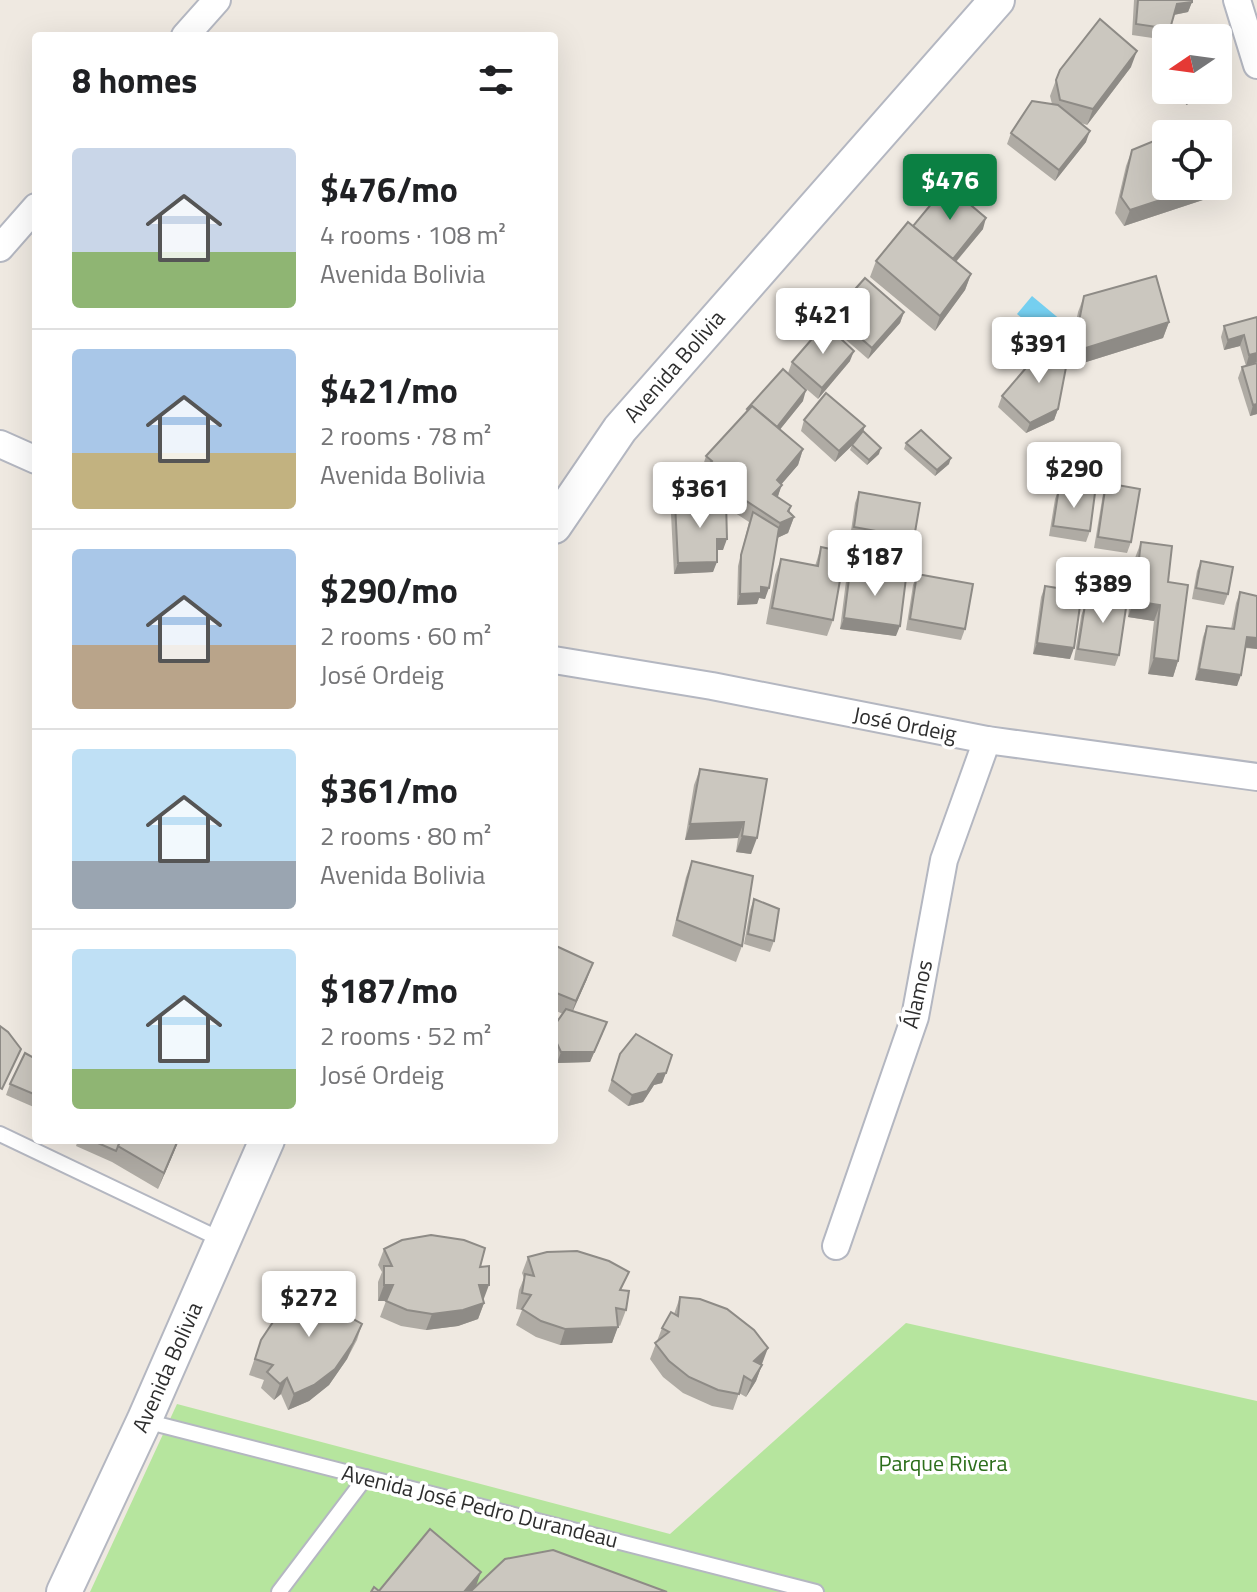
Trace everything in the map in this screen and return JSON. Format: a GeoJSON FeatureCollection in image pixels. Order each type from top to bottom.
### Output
{"type":"FeatureCollection","features":[{"type":"Feature","properties":{"kind":"street"},"geometry":{"type":"LineString","coordinates":[[189,32],[217,0]]}},
{"type":"Feature","properties":{"kind":"street","name":"Avenida Bolivia"},"geometry":{"type":"LineString","coordinates":[[558,520],[620,429],[997,0]]}},
{"type":"Feature","properties":{"kind":"street"},"geometry":{"type":"LineString","coordinates":[[1237,0],[1257,65]]}},
{"type":"Feature","properties":{"kind":"street"},"geometry":{"type":"LineString","coordinates":[[0,248],[32,212]]}},
{"type":"Feature","properties":{"kind":"street"},"geometry":{"type":"LineString","coordinates":[[0,444],[32,458]]}},
{"type":"Feature","properties":{"kind":"street","name":"José Ordeig"},"geometry":{"type":"LineString","coordinates":[[558,661],[712,686],[987,740],[1257,777]]}},
{"type":"Feature","properties":{"kind":"street","name":"Álamos"},"geometry":{"type":"LineString","coordinates":[[836,1246],[915,1017],[944,860],[987,740]]}},
{"type":"Feature","properties":{"kind":"street","name":"Avenida Bolivia"},"geometry":{"type":"LineString","coordinates":[[64,1592],[144,1421],[265,1144]]}},
{"type":"Feature","properties":{"kind":"lane"},"geometry":{"type":"LineString","coordinates":[[0,1134],[223,1240]]}},
{"type":"Feature","properties":{"kind":"lane","name":"Avenida José Pedro Durandeau"},"geometry":{"type":"LineString","coordinates":[[144,1421],[816,1592]]}},
{"type":"Feature","properties":{"kind":"lane"},"geometry":{"type":"LineString","coordinates":[[279,1592],[366,1477]]}},
{"type":"Feature","properties":{"kind":"green space","name":"Parque Rivera"},"geometry":{"type":"Polygon","coordinates":[[[906,1323],[1257,1401],[1257,1592],[90,1592],[177,1404],[670,1534],[906,1323]]]}},
{"type":"Feature","properties":{"kind":"water"},"geometry":{"type":"Polygon","coordinates":[[[1032,296],[1062,321],[1047,339],[1017,314],[1032,296]]]}},
{"type":"Feature","properties":{"kind":"building"},"geometry":{"type":"Polygon","coordinates":[[[1138,0],[1192,0],[1177,4],[1171,24],[1136,24],[1138,0]]]}},
{"type":"Feature","properties":{"kind":"building"},"geometry":{"type":"Polygon","coordinates":[[[1100,19],[1137,51],[1093,109],[1060,100],[1056,80],[1060,70],[1100,19]]]}},
{"type":"Feature","properties":{"kind":"building"},"geometry":{"type":"Polygon","coordinates":[[[1032,101],[1058,105],[1090,131],[1059,170],[1011,133],[1032,101]]]}},
{"type":"Feature","properties":{"kind":"building"},"geometry":{"type":"Polygon","coordinates":[[[1152,142],[1152,200],[1160,200],[1130,210],[1121,197],[1132,150],[1152,142]]]}},
{"type":"Feature","properties":{"kind":"building"},"geometry":{"type":"Polygon","coordinates":[[[947,185],[986,218],[953,259],[913,226],[947,185]]]}},
{"type":"Feature","properties":{"kind":"building"},"geometry":{"type":"Polygon","coordinates":[[[908,222],[971,274],[940,316],[876,261],[908,222]]]}},
{"type":"Feature","properties":{"kind":"building"},"geometry":{"type":"Polygon","coordinates":[[[1156,276],[1169,322],[1073,352],[1084,296],[1156,276]]]}},
{"type":"Feature","properties":{"kind":"building"},"geometry":{"type":"Polygon","coordinates":[[[865,278],[904,312],[872,348],[833,314],[865,278]]]}},
{"type":"Feature","properties":{"kind":"building"},"geometry":{"type":"Polygon","coordinates":[[[1257,317],[1257,353],[1249,355],[1244,335],[1228,340],[1224,326],[1257,317]]]}},
{"type":"Feature","properties":{"kind":"building"},"geometry":{"type":"Polygon","coordinates":[[[825,324],[854,351],[822,388],[792,362],[825,324]]]}},
{"type":"Feature","properties":{"kind":"building"},"geometry":{"type":"Polygon","coordinates":[[[1049,341],[1068,357],[1058,409],[1030,423],[1002,396],[1049,341]]]}},
{"type":"Feature","properties":{"kind":"building"},"geometry":{"type":"Polygon","coordinates":[[[1257,363],[1257,404],[1253,405],[1242,367],[1257,363]]]}},
{"type":"Feature","properties":{"kind":"building"},"geometry":{"type":"Polygon","coordinates":[[[783,369],[806,390],[777,427],[752,406],[747,409],[783,369]]]}},
{"type":"Feature","properties":{"kind":"building"},"geometry":{"type":"Polygon","coordinates":[[[826,393],[865,426],[839,451],[804,420],[826,393]]]}},
{"type":"Feature","properties":{"kind":"building"},"geometry":{"type":"Polygon","coordinates":[[[752,406],[803,449],[777,480],[782,485],[773,494],[791,506],[788,511],[794,517],[780,523],[702,472],[712,461],[706,456],[752,406]]]}},
{"type":"Feature","properties":{"kind":"building"},"geometry":{"type":"Polygon","coordinates":[[[921,430],[951,458],[937,470],[906,443],[921,430]]]}},
{"type":"Feature","properties":{"kind":"building"},"geometry":{"type":"Polygon","coordinates":[[[863,431],[881,448],[869,460],[852,445],[863,431]]]}},
{"type":"Feature","properties":{"kind":"building"},"geometry":{"type":"Polygon","coordinates":[[[1106,483],[1140,489],[1131,542],[1098,537],[1106,483]]]}},
{"type":"Feature","properties":{"kind":"building"},"geometry":{"type":"Polygon","coordinates":[[[1059,488],[1095,493],[1090,531],[1053,526],[1059,488]]]}},
{"type":"Feature","properties":{"kind":"building"},"geometry":{"type":"Polygon","coordinates":[[[859,492],[920,503],[914,538],[854,527],[859,492]]]}},
{"type":"Feature","properties":{"kind":"building"},"geometry":{"type":"Polygon","coordinates":[[[726,501],[727,539],[717,539],[717,562],[678,563],[675,503],[726,501]]]}},
{"type":"Feature","properties":{"kind":"building"},"geometry":{"type":"Polygon","coordinates":[[[753,512],[779,528],[769,588],[761,587],[761,593],[740,594],[741,555],[753,512]]]}},
{"type":"Feature","properties":{"kind":"building"},"geometry":{"type":"Polygon","coordinates":[[[1141,542],[1172,546],[1168,582],[1188,585],[1178,661],[1154,658],[1160,605],[1134,601],[1141,542]]]}},
{"type":"Feature","properties":{"kind":"building"},"geometry":{"type":"Polygon","coordinates":[[[821,547],[845,552],[833,620],[772,608],[781,559],[818,566],[821,547]]]}},
{"type":"Feature","properties":{"kind":"building"},"geometry":{"type":"Polygon","coordinates":[[[1201,561],[1233,567],[1228,594],[1196,588],[1201,561]]]}},
{"type":"Feature","properties":{"kind":"building"},"geometry":{"type":"Polygon","coordinates":[[[850,571],[906,578],[900,626],[844,618],[850,571]]]}},
{"type":"Feature","properties":{"kind":"building"},"geometry":{"type":"Polygon","coordinates":[[[917,574],[973,584],[965,629],[910,619],[917,574]]]}},
{"type":"Feature","properties":{"kind":"building"},"geometry":{"type":"Polygon","coordinates":[[[1045,586],[1082,592],[1074,648],[1037,643],[1045,586]]]}},
{"type":"Feature","properties":{"kind":"building"},"geometry":{"type":"Polygon","coordinates":[[[1240,592],[1257,596],[1257,638],[1247,637],[1241,675],[1199,669],[1207,626],[1234,629],[1240,592]]]}},
{"type":"Feature","properties":{"kind":"building"},"geometry":{"type":"Polygon","coordinates":[[[1091,595],[1127,601],[1119,655],[1078,649],[1085,605],[1090,606],[1091,595]]]}},
{"type":"Feature","properties":{"kind":"building"},"geometry":{"type":"Polygon","coordinates":[[[700,769],[767,779],[757,838],[742,836],[744,822],[690,824],[700,769]]]}},
{"type":"Feature","properties":{"kind":"building"},"geometry":{"type":"Polygon","coordinates":[[[692,861],[753,876],[742,946],[677,920],[692,861]]]}},
{"type":"Feature","properties":{"kind":"building"},"geometry":{"type":"Polygon","coordinates":[[[754,899],[779,909],[774,941],[748,934],[754,899]]]}},
{"type":"Feature","properties":{"kind":"building"},"geometry":{"type":"Polygon","coordinates":[[[558,947],[593,963],[576,1001],[558,994],[558,947]]]}},
{"type":"Feature","properties":{"kind":"building"},"geometry":{"type":"Polygon","coordinates":[[[566,1009],[607,1022],[594,1052],[561,1052],[558,1020],[566,1009]]]}},
{"type":"Feature","properties":{"kind":"building"},"geometry":{"type":"Polygon","coordinates":[[[0,1026],[21,1049],[2,1089],[0,1088],[0,1026]]]}},
{"type":"Feature","properties":{"kind":"building"},"geometry":{"type":"Polygon","coordinates":[[[636,1034],[672,1055],[666,1073],[658,1074],[647,1091],[632,1095],[612,1080],[620,1054],[636,1034]]]}},
{"type":"Feature","properties":{"kind":"building"},"geometry":{"type":"Polygon","coordinates":[[[25,1053],[32,1057],[32,1093],[10,1084],[25,1053]]]}},
{"type":"Feature","properties":{"kind":"building"},"geometry":{"type":"Polygon","coordinates":[[[100,1144],[119,1144],[116,1151],[100,1144]]]}},
{"type":"Feature","properties":{"kind":"building"},"geometry":{"type":"Polygon","coordinates":[[[119,1144],[176,1144],[164,1173],[119,1144]]]}},
{"type":"Feature","properties":{"kind":"building"},"geometry":{"type":"Polygon","coordinates":[[[431,1235],[464,1240],[485,1248],[480,1267],[489,1266],[489,1285],[479,1285],[484,1303],[463,1310],[432,1314],[407,1310],[386,1301],[393,1285],[384,1285],[384,1266],[392,1266],[384,1249],[402,1240],[431,1235]]]}},
{"type":"Feature","properties":{"kind":"building"},"geometry":{"type":"Polygon","coordinates":[[[577,1251],[609,1261],[629,1272],[620,1290],[629,1291],[626,1310],[616,1308],[618,1327],[565,1329],[541,1321],[522,1309],[531,1295],[522,1293],[525,1274],[534,1276],[528,1257],[547,1252],[577,1251]]]}},
{"type":"Feature","properties":{"kind":"building"},"geometry":{"type":"Polygon","coordinates":[[[324,1285],[334,1301],[340,1295],[353,1308],[346,1315],[362,1324],[335,1369],[314,1385],[294,1394],[287,1378],[280,1384],[267,1372],[273,1365],[255,1359],[261,1340],[277,1316],[303,1295],[324,1285]]]}},
{"type":"Feature","properties":{"kind":"building"},"geometry":{"type":"Polygon","coordinates":[[[680,1297],[700,1299],[727,1309],[754,1330],[768,1348],[754,1361],[762,1365],[752,1381],[744,1376],[739,1394],[718,1390],[689,1377],[669,1361],[655,1343],[669,1332],[662,1328],[671,1312],[678,1316],[680,1297]]]}},
{"type":"Feature","properties":{"kind":"building"},"geometry":{"type":"Polygon","coordinates":[[[430,1529],[481,1572],[464,1592],[371,1592],[374,1587],[379,1591],[430,1529]]]}},
{"type":"Feature","properties":{"kind":"building"},"geometry":{"type":"Polygon","coordinates":[[[553,1550],[667,1592],[470,1592],[505,1559],[553,1550]]]}}]}
